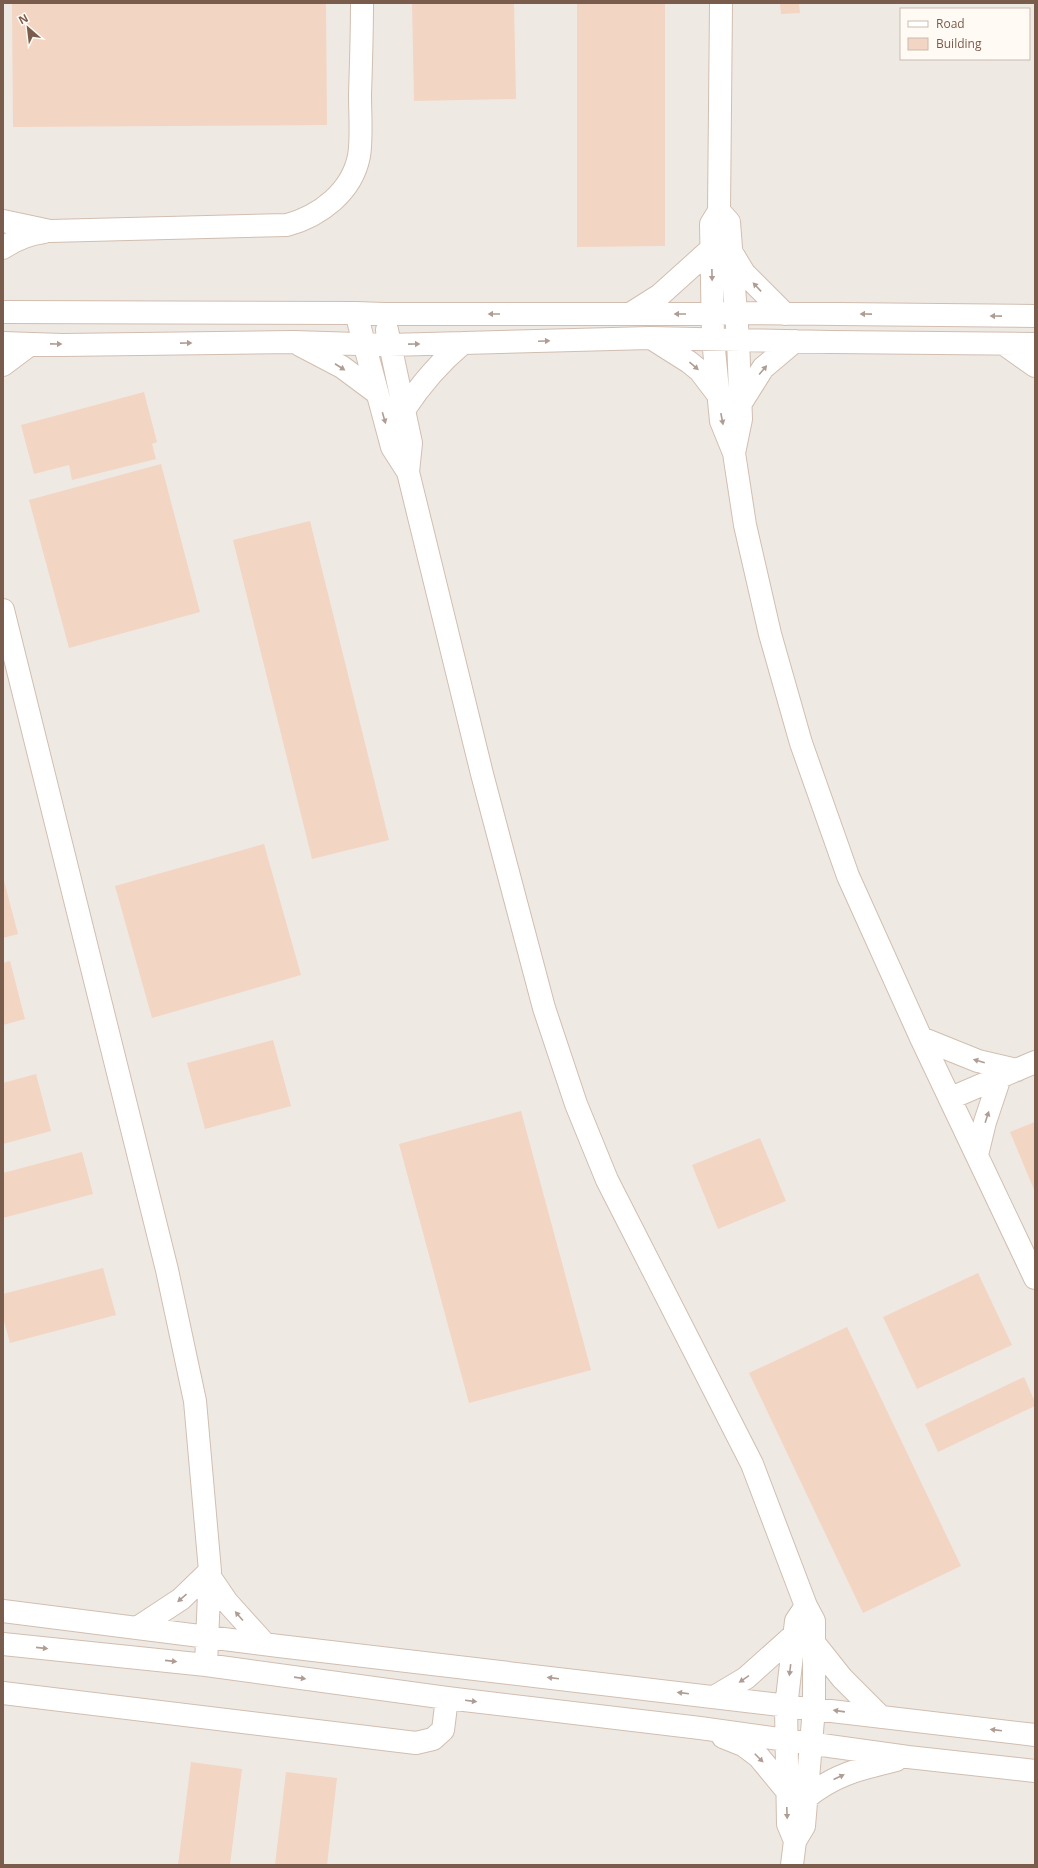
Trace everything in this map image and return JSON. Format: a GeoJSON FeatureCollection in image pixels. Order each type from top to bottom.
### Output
{"type":"FeatureCollection","features":[{"type":"Feature","properties":{"kind":"street"},"geometry":{"type":"LineString","coordinates":[[3,248],[22,237],[33,233],[50,231],[287,224],[299,221],[321,210],[331,202],[349,181],[359,156],[362,3]]}},
{"type":"Feature","properties":{"kind":"street"},"geometry":{"type":"LineString","coordinates":[[721,3],[719,211],[729,222],[722,251],[712,314],[713,339],[721,421],[734,453],[745,525],[770,634],[801,743],[848,876],[921,1038],[951,1098],[1035,1278]]}},
{"type":"Feature","properties":{"kind":"street"},"geometry":{"type":"LineString","coordinates":[[3,221],[50,231]]}},
{"type":"Feature","properties":{"kind":"street"},"geometry":{"type":"LineString","coordinates":[[722,251],[736,313],[738,339],[741,419],[734,453]]}},
{"type":"Feature","properties":{"kind":"street"},"geometry":{"type":"LineString","coordinates":[[722,251],[785,314]]}},
{"type":"Feature","properties":{"kind":"street"},"geometry":{"type":"LineString","coordinates":[[630,314],[660,295],[722,251]]}},
{"type":"Feature","properties":{"kind":"street"},"geometry":{"type":"LineString","coordinates":[[3,312],[384,314],[736,313],[1035,316]]}},
{"type":"Feature","properties":{"kind":"street"},"geometry":{"type":"LineString","coordinates":[[356,313],[392,447],[408,472],[482,774],[544,1008],[576,1104],[607,1180],[752,1464],[806,1606],[814,1622],[814,1708],[811,1744],[788,1824],[795,1841],[792,1865]]}},
{"type":"Feature","properties":{"kind":"street"},"geometry":{"type":"LineString","coordinates":[[384,314],[389,345],[411,443],[408,472]]}},
{"type":"Feature","properties":{"kind":"street"},"geometry":{"type":"LineString","coordinates":[[650,338],[689,362],[700,371],[719,396]]}},
{"type":"Feature","properties":{"kind":"street"},"geometry":{"type":"LineString","coordinates":[[3,343],[294,342],[389,345],[650,338],[1035,344]]}},
{"type":"Feature","properties":{"kind":"street"},"geometry":{"type":"LineString","coordinates":[[741,403],[763,368],[795,340]]}},
{"type":"Feature","properties":{"kind":"street"},"geometry":{"type":"LineString","coordinates":[[294,342],[342,367],[377,394]]}},
{"type":"Feature","properties":{"kind":"street"},"geometry":{"type":"LineString","coordinates":[[404,410],[428,375],[462,343]]}},
{"type":"Feature","properties":{"kind":"street"},"geometry":{"type":"LineString","coordinates":[[3,365],[31,344]]}},
{"type":"Feature","properties":{"kind":"street"},"geometry":{"type":"LineString","coordinates":[[1004,344],[1035,366]]}},
{"type":"Feature","properties":{"kind":"street"},"geometry":{"type":"LineString","coordinates":[[3,610],[172,1293],[195,1401],[210,1574],[206,1665]]}},
{"type":"Feature","properties":{"kind":"street"},"geometry":{"type":"LineString","coordinates":[[921,1038],[978,1061],[1017,1070]]}},
{"type":"Feature","properties":{"kind":"street"},"geometry":{"type":"LineString","coordinates":[[951,1098],[1017,1070]]}},
{"type":"Feature","properties":{"kind":"street"},"geometry":{"type":"LineString","coordinates":[[977,1155],[985,1122],[1017,1070]]}},
{"type":"Feature","properties":{"kind":"street"},"geometry":{"type":"LineString","coordinates":[[138,1628],[181,1599],[210,1574]]}},
{"type":"Feature","properties":{"kind":"street"},"geometry":{"type":"LineString","coordinates":[[210,1574],[227,1602],[265,1644]]}},
{"type":"Feature","properties":{"kind":"street"},"geometry":{"type":"LineString","coordinates":[[796,1794],[787,1740],[786,1706],[796,1621],[806,1606]]}},
{"type":"Feature","properties":{"kind":"street"},"geometry":{"type":"LineString","coordinates":[[3,1611],[265,1644],[1035,1735]]}},
{"type":"Feature","properties":{"kind":"street"},"geometry":{"type":"LineString","coordinates":[[714,1697],[746,1678],[794,1635]]}},
{"type":"Feature","properties":{"kind":"street"},"geometry":{"type":"LineString","coordinates":[[3,1644],[206,1665],[447,1698],[700,1728],[908,1757],[1035,1771]]}},
{"type":"Feature","properties":{"kind":"street"},"geometry":{"type":"LineString","coordinates":[[815,1644],[842,1678],[881,1717]]}},
{"type":"Feature","properties":{"kind":"street"},"geometry":{"type":"LineString","coordinates":[[3,1693],[416,1743],[433,1739],[444,1730],[447,1698]]}},
{"type":"Feature","properties":{"kind":"street"},"geometry":{"type":"LineString","coordinates":[[700,1728],[743,1745],[759,1757],[796,1794]]}},
{"type":"Feature","properties":{"kind":"street"},"geometry":{"type":"LineString","coordinates":[[796,1794],[852,1771],[908,1757]]}},
{"type":"Feature","properties":{"kind":"shaded area"},"geometry":{"type":"Polygon","coordinates":[[[3,3],[1035,3],[1035,1865],[3,1865],[3,3]]]}},
{"type":"Feature","properties":{"kind":"building"},"geometry":{"type":"Polygon","coordinates":[[[12,3],[326,3],[327,125],[13,127],[12,3]]]}},
{"type":"Feature","properties":{"kind":"building"},"geometry":{"type":"Polygon","coordinates":[[[412,3],[514,3],[516,99],[414,101],[412,3]]]}},
{"type":"Feature","properties":{"kind":"building"},"geometry":{"type":"Polygon","coordinates":[[[577,3],[665,3],[665,246],[577,247],[577,3]]]}},
{"type":"Feature","properties":{"kind":"building"},"geometry":{"type":"Polygon","coordinates":[[[780,3],[799,3],[800,13],[781,14],[780,3]]]}},
{"type":"Feature","properties":{"kind":"building"},"geometry":{"type":"Polygon","coordinates":[[[144,392],[157,442],[152,444],[156,459],[72,480],[69,465],[34,474],[21,425],[144,392]]]}},
{"type":"Feature","properties":{"kind":"building"},"geometry":{"type":"Polygon","coordinates":[[[161,464],[200,612],[69,648],[29,500],[161,464]]]}},
{"type":"Feature","properties":{"kind":"building"},"geometry":{"type":"Polygon","coordinates":[[[310,521],[389,840],[312,859],[233,540],[310,521]]]}},
{"type":"Feature","properties":{"kind":"building"},"geometry":{"type":"Polygon","coordinates":[[[264,844],[301,975],[152,1018],[115,886],[264,844]]]}},
{"type":"Feature","properties":{"kind":"building"},"geometry":{"type":"Polygon","coordinates":[[[3,877],[18,934],[3,938],[3,877]]]}},
{"type":"Feature","properties":{"kind":"building"},"geometry":{"type":"Polygon","coordinates":[[[10,961],[25,1019],[3,1025],[3,963],[10,961]]]}},
{"type":"Feature","properties":{"kind":"building"},"geometry":{"type":"Polygon","coordinates":[[[273,1040],[291,1106],[205,1129],[187,1063],[273,1040]]]}},
{"type":"Feature","properties":{"kind":"building"},"geometry":{"type":"Polygon","coordinates":[[[36,1074],[51,1131],[3,1144],[3,1083],[36,1074]]]}},
{"type":"Feature","properties":{"kind":"building"},"geometry":{"type":"Polygon","coordinates":[[[521,1111],[591,1370],[469,1403],[399,1144],[521,1111]]]}},
{"type":"Feature","properties":{"kind":"building"},"geometry":{"type":"Polygon","coordinates":[[[1035,1122],[1035,1192],[1010,1132],[1035,1122]]]}},
{"type":"Feature","properties":{"kind":"building"},"geometry":{"type":"Polygon","coordinates":[[[760,1138],[786,1201],[718,1229],[692,1165],[760,1138]]]}},
{"type":"Feature","properties":{"kind":"building"},"geometry":{"type":"Polygon","coordinates":[[[82,1152],[93,1194],[3,1218],[3,1173],[82,1152]]]}},
{"type":"Feature","properties":{"kind":"building"},"geometry":{"type":"Polygon","coordinates":[[[103,1268],[116,1315],[10,1343],[3,1318],[3,1294],[103,1268]]]}},
{"type":"Feature","properties":{"kind":"building"},"geometry":{"type":"Polygon","coordinates":[[[978,1273],[1012,1345],[917,1389],[883,1317],[978,1273]]]}},
{"type":"Feature","properties":{"kind":"building"},"geometry":{"type":"Polygon","coordinates":[[[847,1327],[961,1566],[863,1613],[749,1373],[847,1327]]]}},
{"type":"Feature","properties":{"kind":"building"},"geometry":{"type":"Polygon","coordinates":[[[1024,1377],[1035,1402],[1035,1406],[938,1452],[925,1424],[1024,1377]]]}},
{"type":"Feature","properties":{"kind":"building"},"geometry":{"type":"Polygon","coordinates":[[[191,1762],[242,1769],[230,1865],[178,1865],[191,1762]]]}},
{"type":"Feature","properties":{"kind":"building"},"geometry":{"type":"Polygon","coordinates":[[[286,1772],[337,1778],[327,1865],[275,1865],[286,1772]]]}}]}
